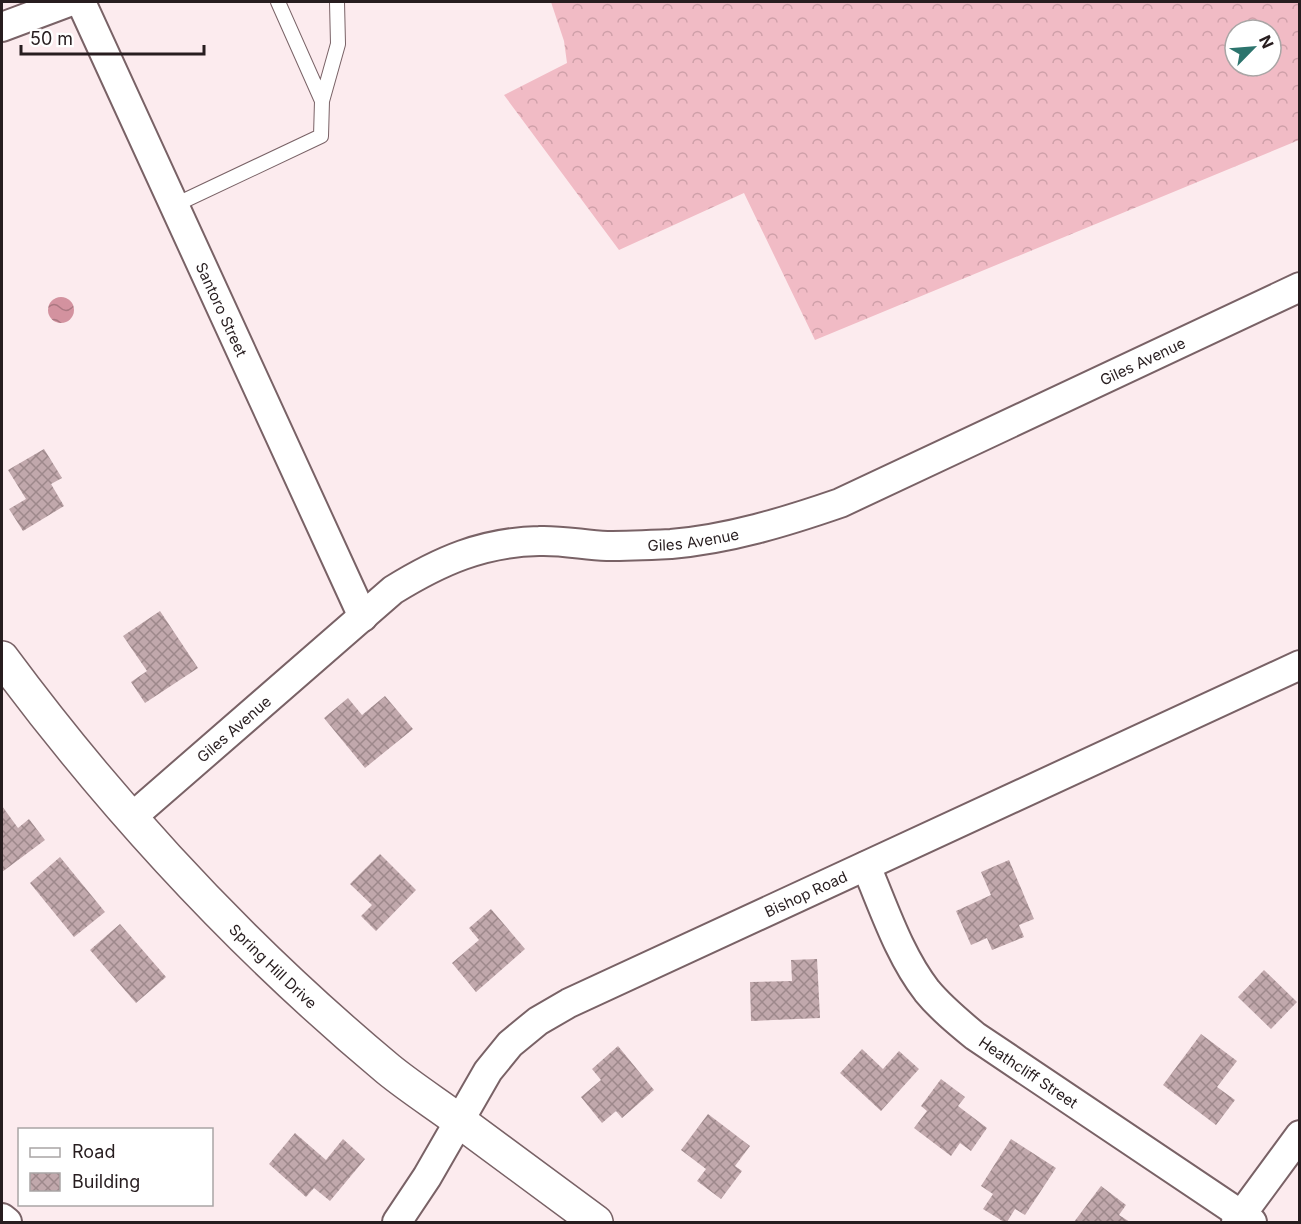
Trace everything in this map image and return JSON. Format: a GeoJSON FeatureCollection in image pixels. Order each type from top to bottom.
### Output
{"type":"FeatureCollection","features":[{"type":"Feature","properties":{"kind":"main road","name":"Spring Hill Drive"},"geometry":{"type":"LineString","coordinates":[[2,658],[45,716],[130,818],[216,910],[299,990],[390,1070],[596,1222]]}},
{"type":"Feature","properties":{"kind":"street"},"geometry":{"type":"LineString","coordinates":[[2,27],[69,2]]}},
{"type":"Feature","properties":{"kind":"street","name":"Santoro Street"},"geometry":{"type":"LineString","coordinates":[[81,2],[363,617]]}},
{"type":"Feature","properties":{"kind":"street","name":"Giles Avenue"},"geometry":{"type":"LineString","coordinates":[[130,818],[393,590],[427,569],[464,553],[503,544],[539,541],[609,546],[672,543],[740,533],[785,522],[840,503],[1299,287]]}},
{"type":"Feature","properties":{"kind":"street","name":"Bishop Road"},"geometry":{"type":"LineString","coordinates":[[397,1222],[427,1177],[488,1071],[510,1044],[538,1021],[569,1003],[1299,664]]}},
{"type":"Feature","properties":{"kind":"street","name":"Heathcliff Street"},"geometry":{"type":"LineString","coordinates":[[866,866],[907,960],[927,990],[947,1013],[975,1036],[1243,1220]]}},
{"type":"Feature","properties":{"kind":"street"},"geometry":{"type":"LineString","coordinates":[[1243,1220],[1299,1135]]}},
{"type":"Feature","properties":{"kind":"street"},"geometry":{"type":"LineString","coordinates":[[2,1218],[7,1222]]}},
{"type":"Feature","properties":{"kind":"lane"},"geometry":{"type":"LineString","coordinates":[[278,2],[322,101]]}},
{"type":"Feature","properties":{"kind":"lane"},"geometry":{"type":"LineString","coordinates":[[175,205],[321,136],[322,101],[338,44],[337,2]]}},
{"type":"Feature","properties":{"kind":"green space"},"geometry":{"type":"Polygon","coordinates":[[[551,2],[1299,2],[1299,140],[815,340],[744,193],[619,250],[504,95],[567,63],[564,41],[551,2]]]}},
{"type":"Feature","properties":{"kind":"water"},"geometry":{"type":"Polygon","coordinates":[[[61,297],[70,301],[74,310],[70,319],[61,323],[52,319],[48,310],[52,301],[61,297]]]}},
{"type":"Feature","properties":{"kind":"building"},"geometry":{"type":"Polygon","coordinates":[[[44,449],[62,478],[51,484],[64,506],[23,531],[9,509],[26,499],[8,470],[44,449]]]}},
{"type":"Feature","properties":{"kind":"building"},"geometry":{"type":"Polygon","coordinates":[[[160,611],[198,668],[145,703],[131,682],[147,671],[123,636],[160,611]]]}},
{"type":"Feature","properties":{"kind":"building"},"geometry":{"type":"Polygon","coordinates":[[[385,696],[413,729],[365,768],[324,718],[348,698],[362,715],[385,696]]]}},
{"type":"Feature","properties":{"kind":"building"},"geometry":{"type":"Polygon","coordinates":[[[2,806],[18,828],[29,819],[45,840],[2,872],[2,806]]]}},
{"type":"Feature","properties":{"kind":"building"},"geometry":{"type":"Polygon","coordinates":[[[380,854],[416,890],[376,931],[361,916],[372,905],[350,884],[380,854]]]}},
{"type":"Feature","properties":{"kind":"building"},"geometry":{"type":"Polygon","coordinates":[[[60,857],[105,912],[74,937],[30,883],[60,857]]]}},
{"type":"Feature","properties":{"kind":"building"},"geometry":{"type":"Polygon","coordinates":[[[1009,860],[1034,919],[1019,925],[1024,937],[992,950],[987,938],[971,945],[956,911],[991,895],[981,872],[1009,860]]]}},
{"type":"Feature","properties":{"kind":"building"},"geometry":{"type":"Polygon","coordinates":[[[491,909],[525,949],[476,992],[452,963],[479,940],[469,928],[491,909]]]}},
{"type":"Feature","properties":{"kind":"building"},"geometry":{"type":"Polygon","coordinates":[[[120,924],[166,977],[136,1003],[90,950],[120,924]]]}},
{"type":"Feature","properties":{"kind":"building"},"geometry":{"type":"Polygon","coordinates":[[[817,959],[820,1018],[751,1021],[750,982],[792,981],[791,960],[817,959]]]}},
{"type":"Feature","properties":{"kind":"building"},"geometry":{"type":"Polygon","coordinates":[[[1264,970],[1297,1002],[1271,1029],[1238,997],[1264,970]]]}},
{"type":"Feature","properties":{"kind":"building"},"geometry":{"type":"Polygon","coordinates":[[[1201,1034],[1237,1061],[1217,1087],[1235,1100],[1216,1125],[1163,1085],[1201,1034]]]}},
{"type":"Feature","properties":{"kind":"building"},"geometry":{"type":"Polygon","coordinates":[[[618,1046],[654,1090],[622,1118],[616,1111],[602,1123],[581,1097],[601,1080],[592,1069],[618,1046]]]}},
{"type":"Feature","properties":{"kind":"building"},"geometry":{"type":"Polygon","coordinates":[[[862,1049],[883,1069],[899,1051],[919,1069],[881,1111],[840,1073],[862,1049]]]}},
{"type":"Feature","properties":{"kind":"building"},"geometry":{"type":"Polygon","coordinates":[[[941,1079],[965,1097],[958,1106],[987,1128],[971,1151],[960,1143],[951,1156],[914,1128],[927,1111],[921,1106],[941,1079]]]}},
{"type":"Feature","properties":{"kind":"building"},"geometry":{"type":"Polygon","coordinates":[[[708,1114],[750,1146],[735,1166],[742,1171],[721,1199],[697,1181],[706,1169],[681,1150],[708,1114]]]}},
{"type":"Feature","properties":{"kind":"building"},"geometry":{"type":"Polygon","coordinates":[[[295,1133],[326,1160],[343,1139],[365,1159],[330,1201],[314,1188],[306,1197],[269,1164],[295,1133]]]}},
{"type":"Feature","properties":{"kind":"building"},"geometry":{"type":"Polygon","coordinates":[[[1011,1139],[1056,1168],[1025,1215],[1015,1209],[1007,1222],[1004,1222],[983,1209],[993,1194],[981,1186],[1011,1139]]]}},
{"type":"Feature","properties":{"kind":"building"},"geometry":{"type":"Polygon","coordinates":[[[1101,1186],[1126,1205],[1119,1215],[1130,1222],[1074,1222],[1101,1186]]]}}]}
